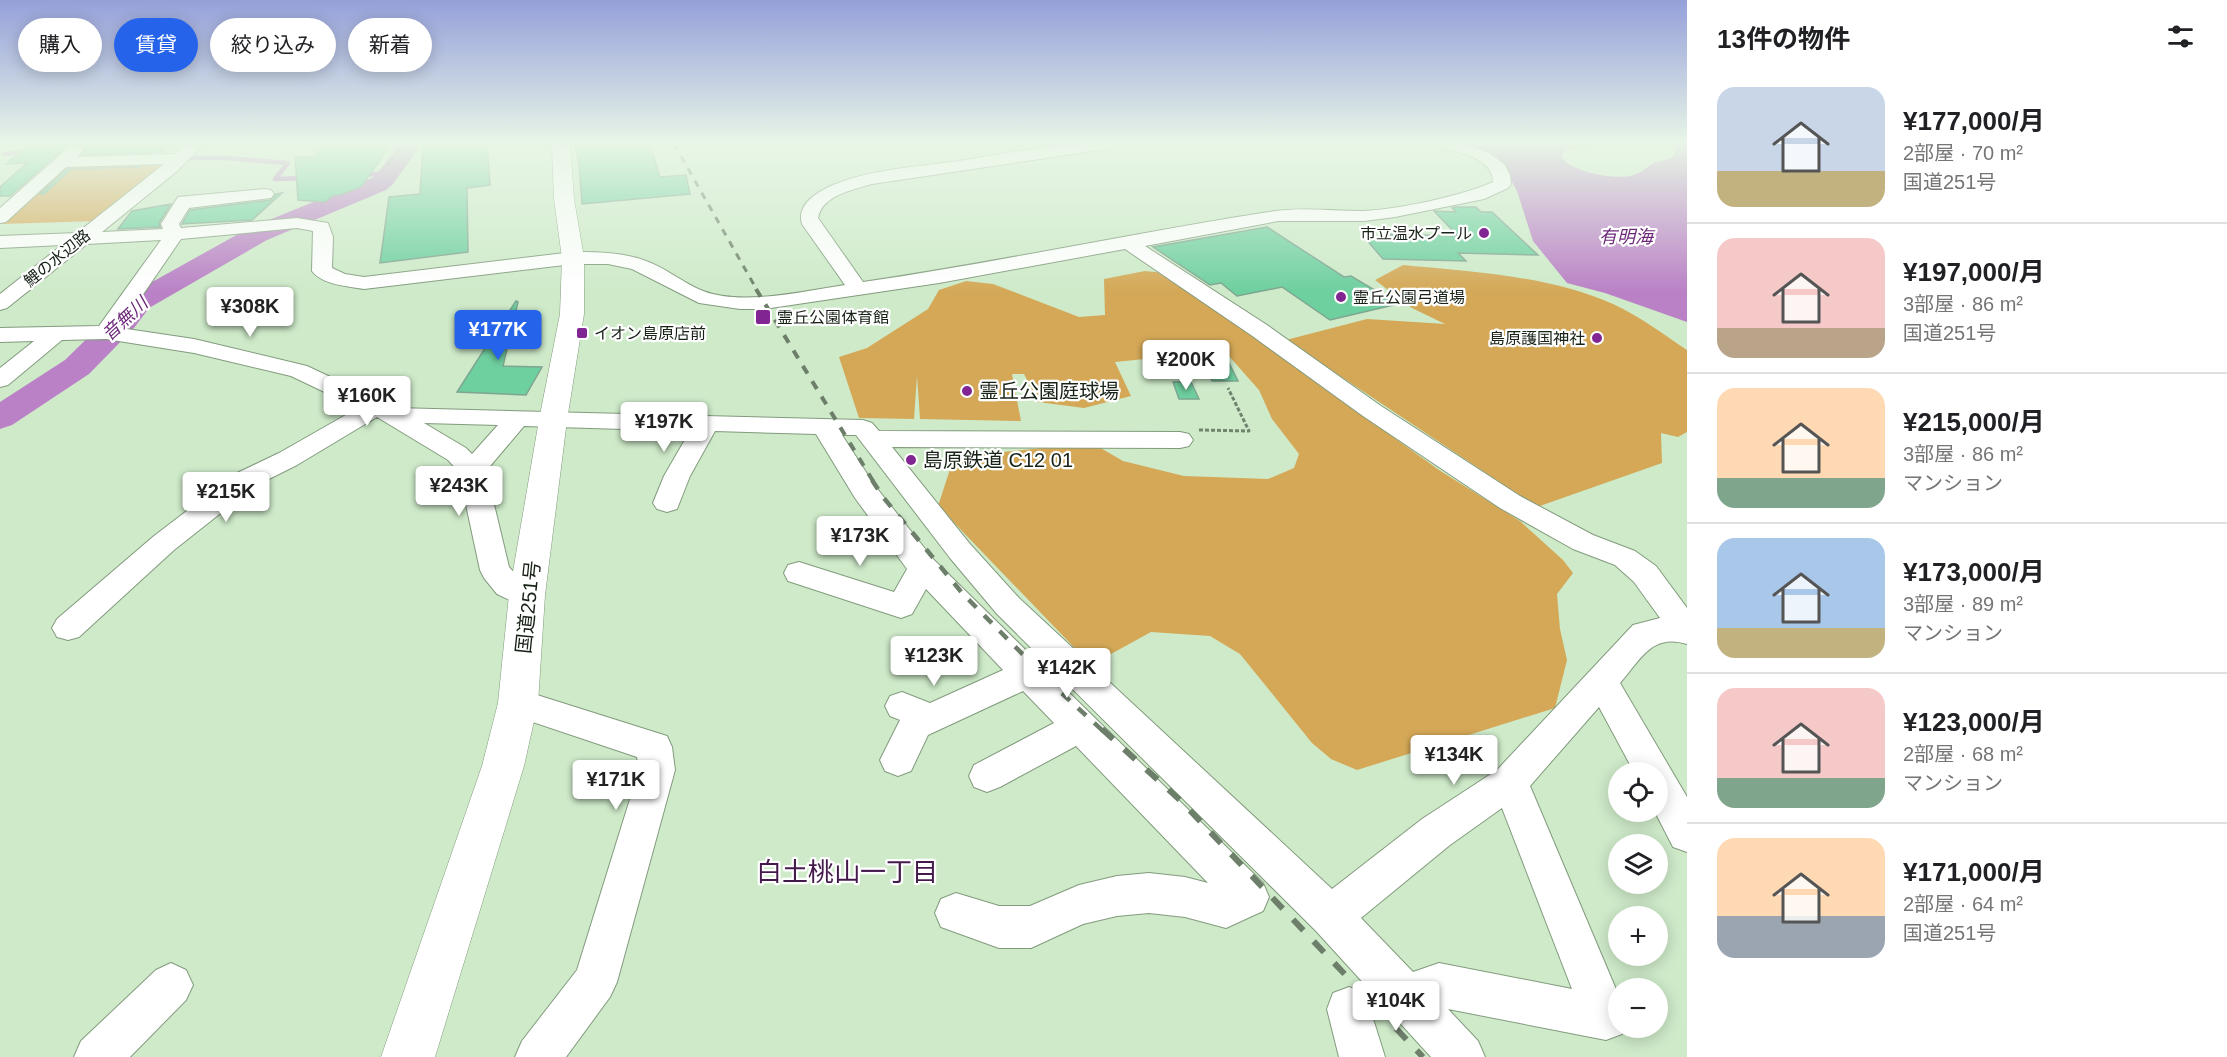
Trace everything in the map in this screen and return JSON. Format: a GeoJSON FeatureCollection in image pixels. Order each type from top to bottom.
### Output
{"type":"FeatureCollection","features":[{"type":"Feature","properties":{"kind":"highway","name":"国道251号"},"geometry":{"type":"LineString","coordinates":[[408,1057],[503,766],[518,703],[527,595],[553,420],[572,314],[573,258],[564,193]]}},
{"type":"Feature","properties":{"kind":"street"},"geometry":{"type":"LineString","coordinates":[[0,218],[27,193]]}},
{"type":"Feature","properties":{"kind":"street","name":"鯉の水辺路"},"geometry":{"type":"LineString","coordinates":[[0,304],[137,193]]}},
{"type":"Feature","properties":{"kind":"street"},"geometry":{"type":"LineString","coordinates":[[830,193],[815,203],[809,218],[858,289]]}},
{"type":"Feature","properties":{"kind":"street"},"geometry":{"type":"LineString","coordinates":[[0,242],[175,234],[297,223],[321,227],[324,237],[322,271],[339,279],[364,283],[573,258],[608,258],[639,265],[699,297],[740,303],[764,303],[858,289],[1278,216],[1307,214],[1364,216],[1395,212],[1482,193]]}},
{"type":"Feature","properties":{"kind":"street"},"geometry":{"type":"LineString","coordinates":[[119,208],[265,194]]}},
{"type":"Feature","properties":{"kind":"street"},"geometry":{"type":"LineString","coordinates":[[0,199],[22,198]]}},
{"type":"Feature","properties":{"kind":"street"},"geometry":{"type":"LineString","coordinates":[[175,234],[170,224],[185,202]]}},
{"type":"Feature","properties":{"kind":"street"},"geometry":{"type":"LineString","coordinates":[[112,333],[175,234]]}},
{"type":"Feature","properties":{"kind":"street"},"geometry":{"type":"LineString","coordinates":[[1128,243],[1259,330],[1372,411],[1510,502],[1582,542],[1625,558],[1645,573],[1685,629],[1644,634],[1510,782],[1436,832],[1331,916]]}},
{"type":"Feature","properties":{"kind":"street"},"geometry":{"type":"LineString","coordinates":[[0,284],[25,284]]}},
{"type":"Feature","properties":{"kind":"street"},"geometry":{"type":"LineString","coordinates":[[0,335],[112,333],[194,346],[299,371],[384,412],[457,454],[472,470],[495,570],[508,586],[527,595]]}},
{"type":"Feature","properties":{"kind":"street"},"geometry":{"type":"LineString","coordinates":[[0,380],[56,334]]}},
{"type":"Feature","properties":{"kind":"street"},"geometry":{"type":"LineString","coordinates":[[68,628],[164,543],[245,480],[384,412],[517,419],[863,428],[960,550],[1008,606],[1331,916],[1462,1057]]}},
{"type":"Feature","properties":{"kind":"street"},"geometry":{"type":"LineString","coordinates":[[472,470],[517,419]]}},
{"type":"Feature","properties":{"kind":"street"},"geometry":{"type":"LineString","coordinates":[[667,503],[677,476],[707,424]]}},
{"type":"Feature","properties":{"kind":"street"},"geometry":{"type":"LineString","coordinates":[[824,427],[865,492],[923,568],[1249,897],[1226,908],[1185,897],[1149,893],[1118,896],[1079,905],[1031,927],[999,927],[956,913]]}},
{"type":"Feature","properties":{"kind":"street"},"geometry":{"type":"LineString","coordinates":[[872,439],[1180,440]]}},
{"type":"Feature","properties":{"kind":"street"},"geometry":{"type":"LineString","coordinates":[[800,573],[901,606],[923,568]]}},
{"type":"Feature","properties":{"kind":"street"},"geometry":{"type":"LineString","coordinates":[[898,760],[915,725],[916,712],[1028,674]]}},
{"type":"Feature","properties":{"kind":"street"},"geometry":{"type":"LineString","coordinates":[[1602,682],[1647,762]]}},
{"type":"Feature","properties":{"kind":"street"},"geometry":{"type":"LineString","coordinates":[[518,703],[654,747],[657,770],[595,982],[538,1057]]}},
{"type":"Feature","properties":{"kind":"street"},"geometry":{"type":"LineString","coordinates":[[987,776],[1080,727]]}},
{"type":"Feature","properties":{"kind":"street"},"geometry":{"type":"LineString","coordinates":[[1406,996],[1439,985],[1606,1018],[1510,782]]}},
{"type":"Feature","properties":{"kind":"street"},"geometry":{"type":"LineString","coordinates":[[1668,799],[1687,834]]}},
{"type":"Feature","properties":{"kind":"street"},"geometry":{"type":"LineString","coordinates":[[97,1057],[171,985]]}},
{"type":"Feature","properties":{"kind":"street"},"geometry":{"type":"LineString","coordinates":[[1349,1009],[1362,1057]]}},
{"type":"Feature","properties":{"kind":"shaded area"},"geometry":{"type":"Polygon","coordinates":[[[32,193],[131,193],[96,221],[1,224],[32,193]]]}},
{"type":"Feature","properties":{"kind":"shaded area"},"geometry":{"type":"Polygon","coordinates":[[[1403,265],[1510,276],[1562,287],[1613,304],[1651,325],[1687,350],[1687,432],[1678,437],[1661,433],[1662,463],[1537,507],[1286,340],[1367,319],[1445,324],[1412,308],[1375,280],[1403,265]]]}},
{"type":"Feature","properties":{"kind":"shaded area"},"geometry":{"type":"Polygon","coordinates":[[[1145,271],[1165,273],[1439,470],[1520,521],[1563,560],[1573,573],[1557,594],[1560,629],[1567,660],[1555,708],[1357,770],[1331,759],[1312,743],[1240,654],[1210,636],[1151,632],[1091,665],[938,506],[954,457],[1092,443],[1123,461],[1184,476],[1268,479],[1294,468],[1299,454],[1272,419],[1259,390],[1228,355],[1214,352],[1115,362],[1131,396],[1084,408],[1038,402],[1024,374],[1012,374],[1021,421],[920,419],[917,376],[914,419],[859,418],[839,357],[867,348],[928,309],[939,290],[966,281],[993,284],[1079,317],[1105,315],[1104,279],[1145,271]]]}},
{"type":"Feature","properties":{"kind":"water","name":"有明海"},"geometry":{"type":"Polygon","coordinates":[[[1518,193],[1687,193],[1687,322],[1605,293],[1567,283],[1533,241],[1518,193]]]}},
{"type":"Feature","properties":{"kind":"building"},"geometry":{"type":"Polygon","coordinates":[[[0,193],[13,193],[10,196],[0,196],[0,193]]]}},
{"type":"Feature","properties":{"kind":"building"},"geometry":{"type":"Polygon","coordinates":[[[282,193],[252,220],[182,224],[190,210],[271,200],[276,194],[282,193]]]}},
{"type":"Feature","properties":{"kind":"building"},"geometry":{"type":"Polygon","coordinates":[[[298,193],[344,193],[334,195],[325,202],[298,200],[298,193]]]}},
{"type":"Feature","properties":{"kind":"building"},"geometry":{"type":"Polygon","coordinates":[[[467,193],[468,252],[380,263],[389,197],[467,193]]]}},
{"type":"Feature","properties":{"kind":"building"},"geometry":{"type":"Polygon","coordinates":[[[581,193],[690,194],[582,204],[581,193]]]}},
{"type":"Feature","properties":{"kind":"building"},"geometry":{"type":"Polygon","coordinates":[[[171,204],[159,223],[160,227],[118,229],[132,211],[171,204]]]}},
{"type":"Feature","properties":{"kind":"building"},"geometry":{"type":"Polygon","coordinates":[[[1476,207],[1481,212],[1492,212],[1538,255],[1458,253],[1466,261],[1383,259],[1365,238],[1393,238],[1389,234],[1458,236],[1434,211],[1456,212],[1452,208],[1476,207]]]}},
{"type":"Feature","properties":{"kind":"building"},"geometry":{"type":"Polygon","coordinates":[[[1267,227],[1344,277],[1351,276],[1398,304],[1330,320],[1282,287],[1237,296],[1221,283],[1210,285],[1153,247],[1267,227]]]}},
{"type":"Feature","properties":{"kind":"building"},"geometry":{"type":"Polygon","coordinates":[[[516,301],[518,302],[503,366],[542,367],[526,395],[457,392],[489,342],[472,344],[480,318],[506,316],[516,301]]]}},
{"type":"Feature","properties":{"kind":"building"},"geometry":{"type":"Polygon","coordinates":[[[1195,345],[1220,345],[1238,381],[1212,381],[1195,345]]]}},
{"type":"Feature","properties":{"kind":"building"},"geometry":{"type":"Polygon","coordinates":[[[1173,382],[1191,382],[1199,399],[1179,399],[1173,382]]]}},
{"type":"Feature","properties":{"kind":"waterway","name":"音無川"},"geometry":{"type":"LineString","coordinates":[[0,418],[77,367],[123,321],[138,302],[258,234],[357,193]]}},
{"type":"Feature","properties":{"kind":"railway"},"geometry":{"type":"LineString","coordinates":[[702,193],[757,290]]}},
{"type":"Feature","properties":{"kind":"railway"},"geometry":{"type":"LineString","coordinates":[[756,289],[873,481]]}},
{"type":"Feature","properties":{"kind":"railway"},"geometry":{"type":"LineString","coordinates":[[872,480],[883,497],[963,594],[1055,687],[1103,731]]}},
{"type":"Feature","properties":{"kind":"railway"},"geometry":{"type":"LineString","coordinates":[[1102,729],[1181,801],[1423,1057]]}},
{"type":"Feature","properties":{"kind":"place","name":"市立温水プール"},"geometry":{"type":"Point","coordinates":[1484,233]}},
{"type":"Feature","properties":{"kind":"place","name":"霊丘公園弓道場"},"geometry":{"type":"Point","coordinates":[1341,297]}},
{"type":"Feature","properties":{"kind":"place","name":"霊丘公園体育館"},"geometry":{"type":"Point","coordinates":[763,317]}},
{"type":"Feature","properties":{"kind":"place","name":"イオン島原店前"},"geometry":{"type":"Point","coordinates":[582,333]}},
{"type":"Feature","properties":{"kind":"place","name":"島原護国神社"},"geometry":{"type":"Point","coordinates":[1597,338]}},
{"type":"Feature","properties":{"kind":"place","name":"霊丘公園庭球場"},"geometry":{"type":"Point","coordinates":[967,391]}},
{"type":"Feature","properties":{"kind":"place","name":"島原鉄道 C12 01"},"geometry":{"type":"Point","coordinates":[911,460]}},
{"type":"Feature","properties":{"kind":"district","name":"白土桃山一丁目"},"geometry":{"type":"Point","coordinates":[847,872]}}]}
